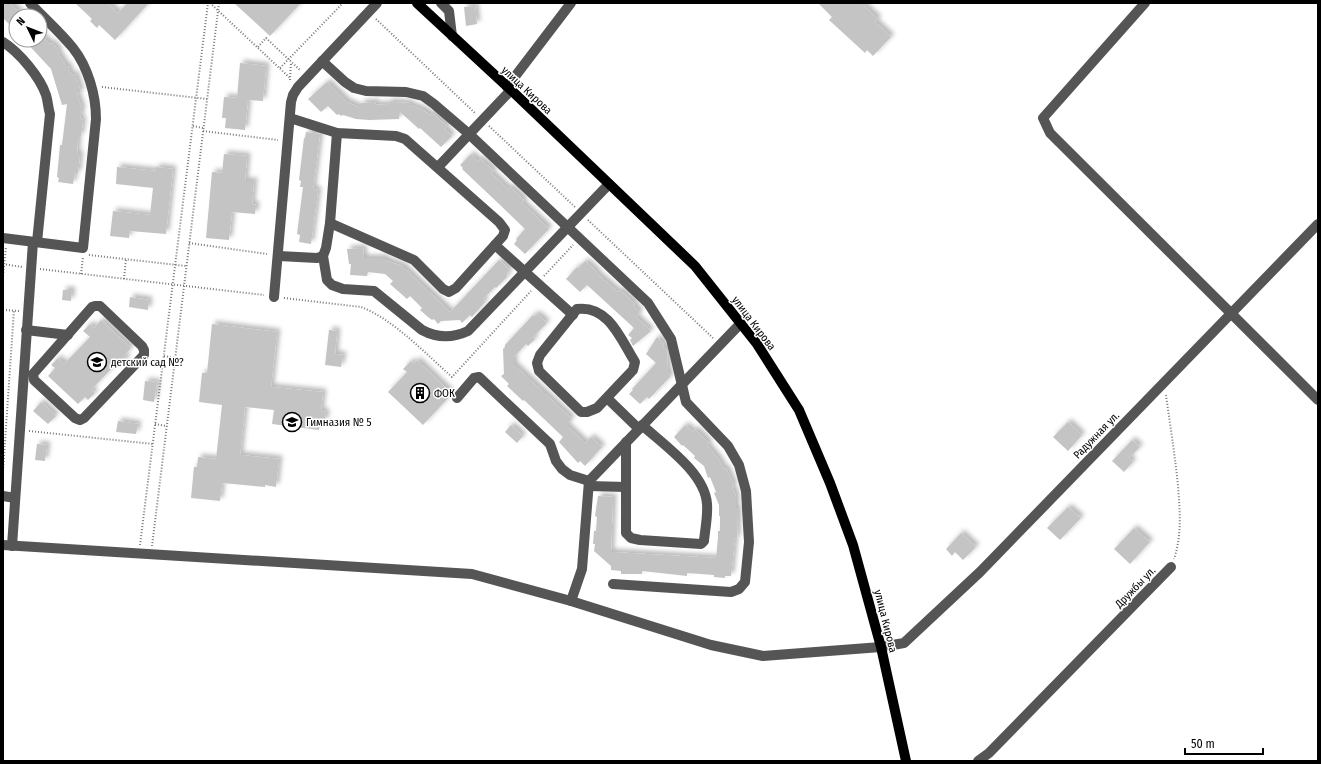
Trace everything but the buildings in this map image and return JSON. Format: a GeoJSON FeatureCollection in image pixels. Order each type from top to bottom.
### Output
{"type":"FeatureCollection","features":[{"type":"Feature","properties":{"kind":"main road","name":"улица Кирова"},"geometry":{"type":"LineString","coordinates":[[417,3],[695,266],[757,344],[799,410],[830,483],[853,545],[881,647],[906,761]]}},
{"type":"Feature","properties":{"kind":"street"},"geometry":{"type":"LineString","coordinates":[[5,238],[83,248],[96,108],[91,86],[84,66],[74,49],[30,3]]}},
{"type":"Feature","properties":{"kind":"street"},"geometry":{"type":"LineString","coordinates":[[274,296],[276,255],[293,95],[307,77],[377,3]]}},
{"type":"Feature","properties":{"kind":"street"},"geometry":{"type":"LineString","coordinates":[[441,3],[449,11],[452,36]]}},
{"type":"Feature","properties":{"kind":"street"},"geometry":{"type":"LineString","coordinates":[[438,167],[483,120],[509,89],[571,3]]}},
{"type":"Feature","properties":{"kind":"street"},"geometry":{"type":"LineString","coordinates":[[1145,3],[1043,118],[1050,133],[1318,400]]}},
{"type":"Feature","properties":{"kind":"street"},"geometry":{"type":"LineString","coordinates":[[3,42],[24,60],[39,80],[46,95],[50,114],[31,268],[26,330],[28,374],[19,430],[15,498],[7,546]]}},
{"type":"Feature","properties":{"kind":"street"},"geometry":{"type":"LineString","coordinates":[[322,61],[345,82],[354,88],[366,91],[406,92],[423,96],[434,104],[469,134],[648,303],[671,339],[686,402],[728,446],[739,465],[746,491],[749,534],[747,569],[744,582],[739,588],[731,592],[613,584]]}},
{"type":"Feature","properties":{"kind":"street"},"geometry":{"type":"LineString","coordinates":[[290,118],[337,133],[396,136],[405,139],[499,222],[505,230],[503,236],[495,245],[456,288],[449,292],[443,289],[414,260],[330,223]]}},
{"type":"Feature","properties":{"kind":"street"},"geometry":{"type":"LineString","coordinates":[[337,133],[330,223],[326,248],[323,256],[328,280],[332,285],[343,289],[374,291],[422,330],[430,334],[444,337],[460,335],[468,331],[609,184]]}},
{"type":"Feature","properties":{"kind":"street","name":"Радужная ул."},"geometry":{"type":"LineString","coordinates":[[7,546],[472,574],[571,601],[711,645],[763,656],[881,647],[904,643],[980,572],[1318,224]]}},
{"type":"Feature","properties":{"kind":"street"},"geometry":{"type":"LineString","coordinates":[[495,245],[573,316]]}},
{"type":"Feature","properties":{"kind":"street"},"geometry":{"type":"LineString","coordinates":[[276,255],[317,258],[323,256]]}},
{"type":"Feature","properties":{"kind":"street"},"geometry":{"type":"LineString","coordinates":[[100,306],[142,346],[144,350],[144,355],[84,418],[80,420],[75,418],[28,374],[68,335],[92,307],[100,306]]}},
{"type":"Feature","properties":{"kind":"street"},"geometry":{"type":"LineString","coordinates":[[583,309],[599,313],[610,322],[635,362],[633,370],[607,398],[597,408],[587,412],[581,412],[538,371],[537,363],[540,355],[577,310],[583,309]]}},
{"type":"Feature","properties":{"kind":"street"},"geometry":{"type":"LineString","coordinates":[[571,601],[582,569],[589,483],[626,442],[740,323]]}},
{"type":"Feature","properties":{"kind":"street"},"geometry":{"type":"LineString","coordinates":[[26,330],[68,335]]}},
{"type":"Feature","properties":{"kind":"street"},"geometry":{"type":"LineString","coordinates":[[457,398],[474,378],[479,377],[550,444],[556,461],[562,470],[589,483],[626,487]]}},
{"type":"Feature","properties":{"kind":"street"},"geometry":{"type":"LineString","coordinates":[[607,398],[685,464],[704,489],[707,504],[704,541],[701,544],[640,540],[632,538],[626,533],[626,442]]}},
{"type":"Feature","properties":{"kind":"street"},"geometry":{"type":"LineString","coordinates":[[3,496],[15,498]]}},
{"type":"Feature","properties":{"kind":"street","name":"Дружбы ул."},"geometry":{"type":"LineString","coordinates":[[978,761],[989,753],[1171,567]]}},
{"type":"Feature","properties":{"kind":"path"},"geometry":{"type":"LineString","coordinates":[[209,3],[299,86]]}},
{"type":"Feature","properties":{"kind":"path"},"geometry":{"type":"LineString","coordinates":[[139,554],[192,126],[209,3]]}},
{"type":"Feature","properties":{"kind":"path"},"geometry":{"type":"LineString","coordinates":[[151,554],[219,3]]}},
{"type":"Feature","properties":{"kind":"path"},"geometry":{"type":"LineString","coordinates":[[280,68],[343,3]]}},
{"type":"Feature","properties":{"kind":"path"},"geometry":{"type":"LineString","coordinates":[[368,12],[720,345]]}},
{"type":"Feature","properties":{"kind":"path"},"geometry":{"type":"LineString","coordinates":[[258,47],[266,38],[307,77]]}},
{"type":"Feature","properties":{"kind":"path"},"geometry":{"type":"LineString","coordinates":[[91,86],[207,99]]}},
{"type":"Feature","properties":{"kind":"path"},"geometry":{"type":"LineString","coordinates":[[192,126],[204,130],[284,141]]}},
{"type":"Feature","properties":{"kind":"path"},"geometry":{"type":"LineString","coordinates":[[3,276],[5,238]]}},
{"type":"Feature","properties":{"kind":"path"},"geometry":{"type":"LineString","coordinates":[[4,265],[361,307],[394,326],[452,377],[579,238]]}},
{"type":"Feature","properties":{"kind":"path"},"geometry":{"type":"LineString","coordinates":[[189,243],[276,255]]}},
{"type":"Feature","properties":{"kind":"path"},"geometry":{"type":"LineString","coordinates":[[81,274],[83,254],[187,266]]}},
{"type":"Feature","properties":{"kind":"path"},"geometry":{"type":"LineString","coordinates":[[124,279],[126,259]]}},
{"type":"Feature","properties":{"kind":"path"},"geometry":{"type":"LineString","coordinates":[[3,310],[28,311]]}},
{"type":"Feature","properties":{"kind":"path"},"geometry":{"type":"LineString","coordinates":[[3,471],[14,310]]}},
{"type":"Feature","properties":{"kind":"path"},"geometry":{"type":"LineString","coordinates":[[164,356],[175,358]]}},
{"type":"Feature","properties":{"kind":"path","name":"Дружбы ул."},"geometry":{"type":"LineString","coordinates":[[1166,392],[1175,453],[1180,516],[1179,546],[1171,567]]}},
{"type":"Feature","properties":{"kind":"path"},"geometry":{"type":"LineString","coordinates":[[155,424],[167,426]]}},
{"type":"Feature","properties":{"kind":"path"},"geometry":{"type":"LineString","coordinates":[[19,430],[153,444]]}},
{"type":"Feature","properties":{"kind":"place","name":"детский сад №?"},"geometry":{"type":"Point","coordinates":[97,362]}},
{"type":"Feature","properties":{"kind":"place","name":"ФОК"},"geometry":{"type":"Point","coordinates":[420,393]}},
{"type":"Feature","properties":{"kind":"place","name":"Гимназия № 5"},"geometry":{"type":"Point","coordinates":[292,422]}}]}
